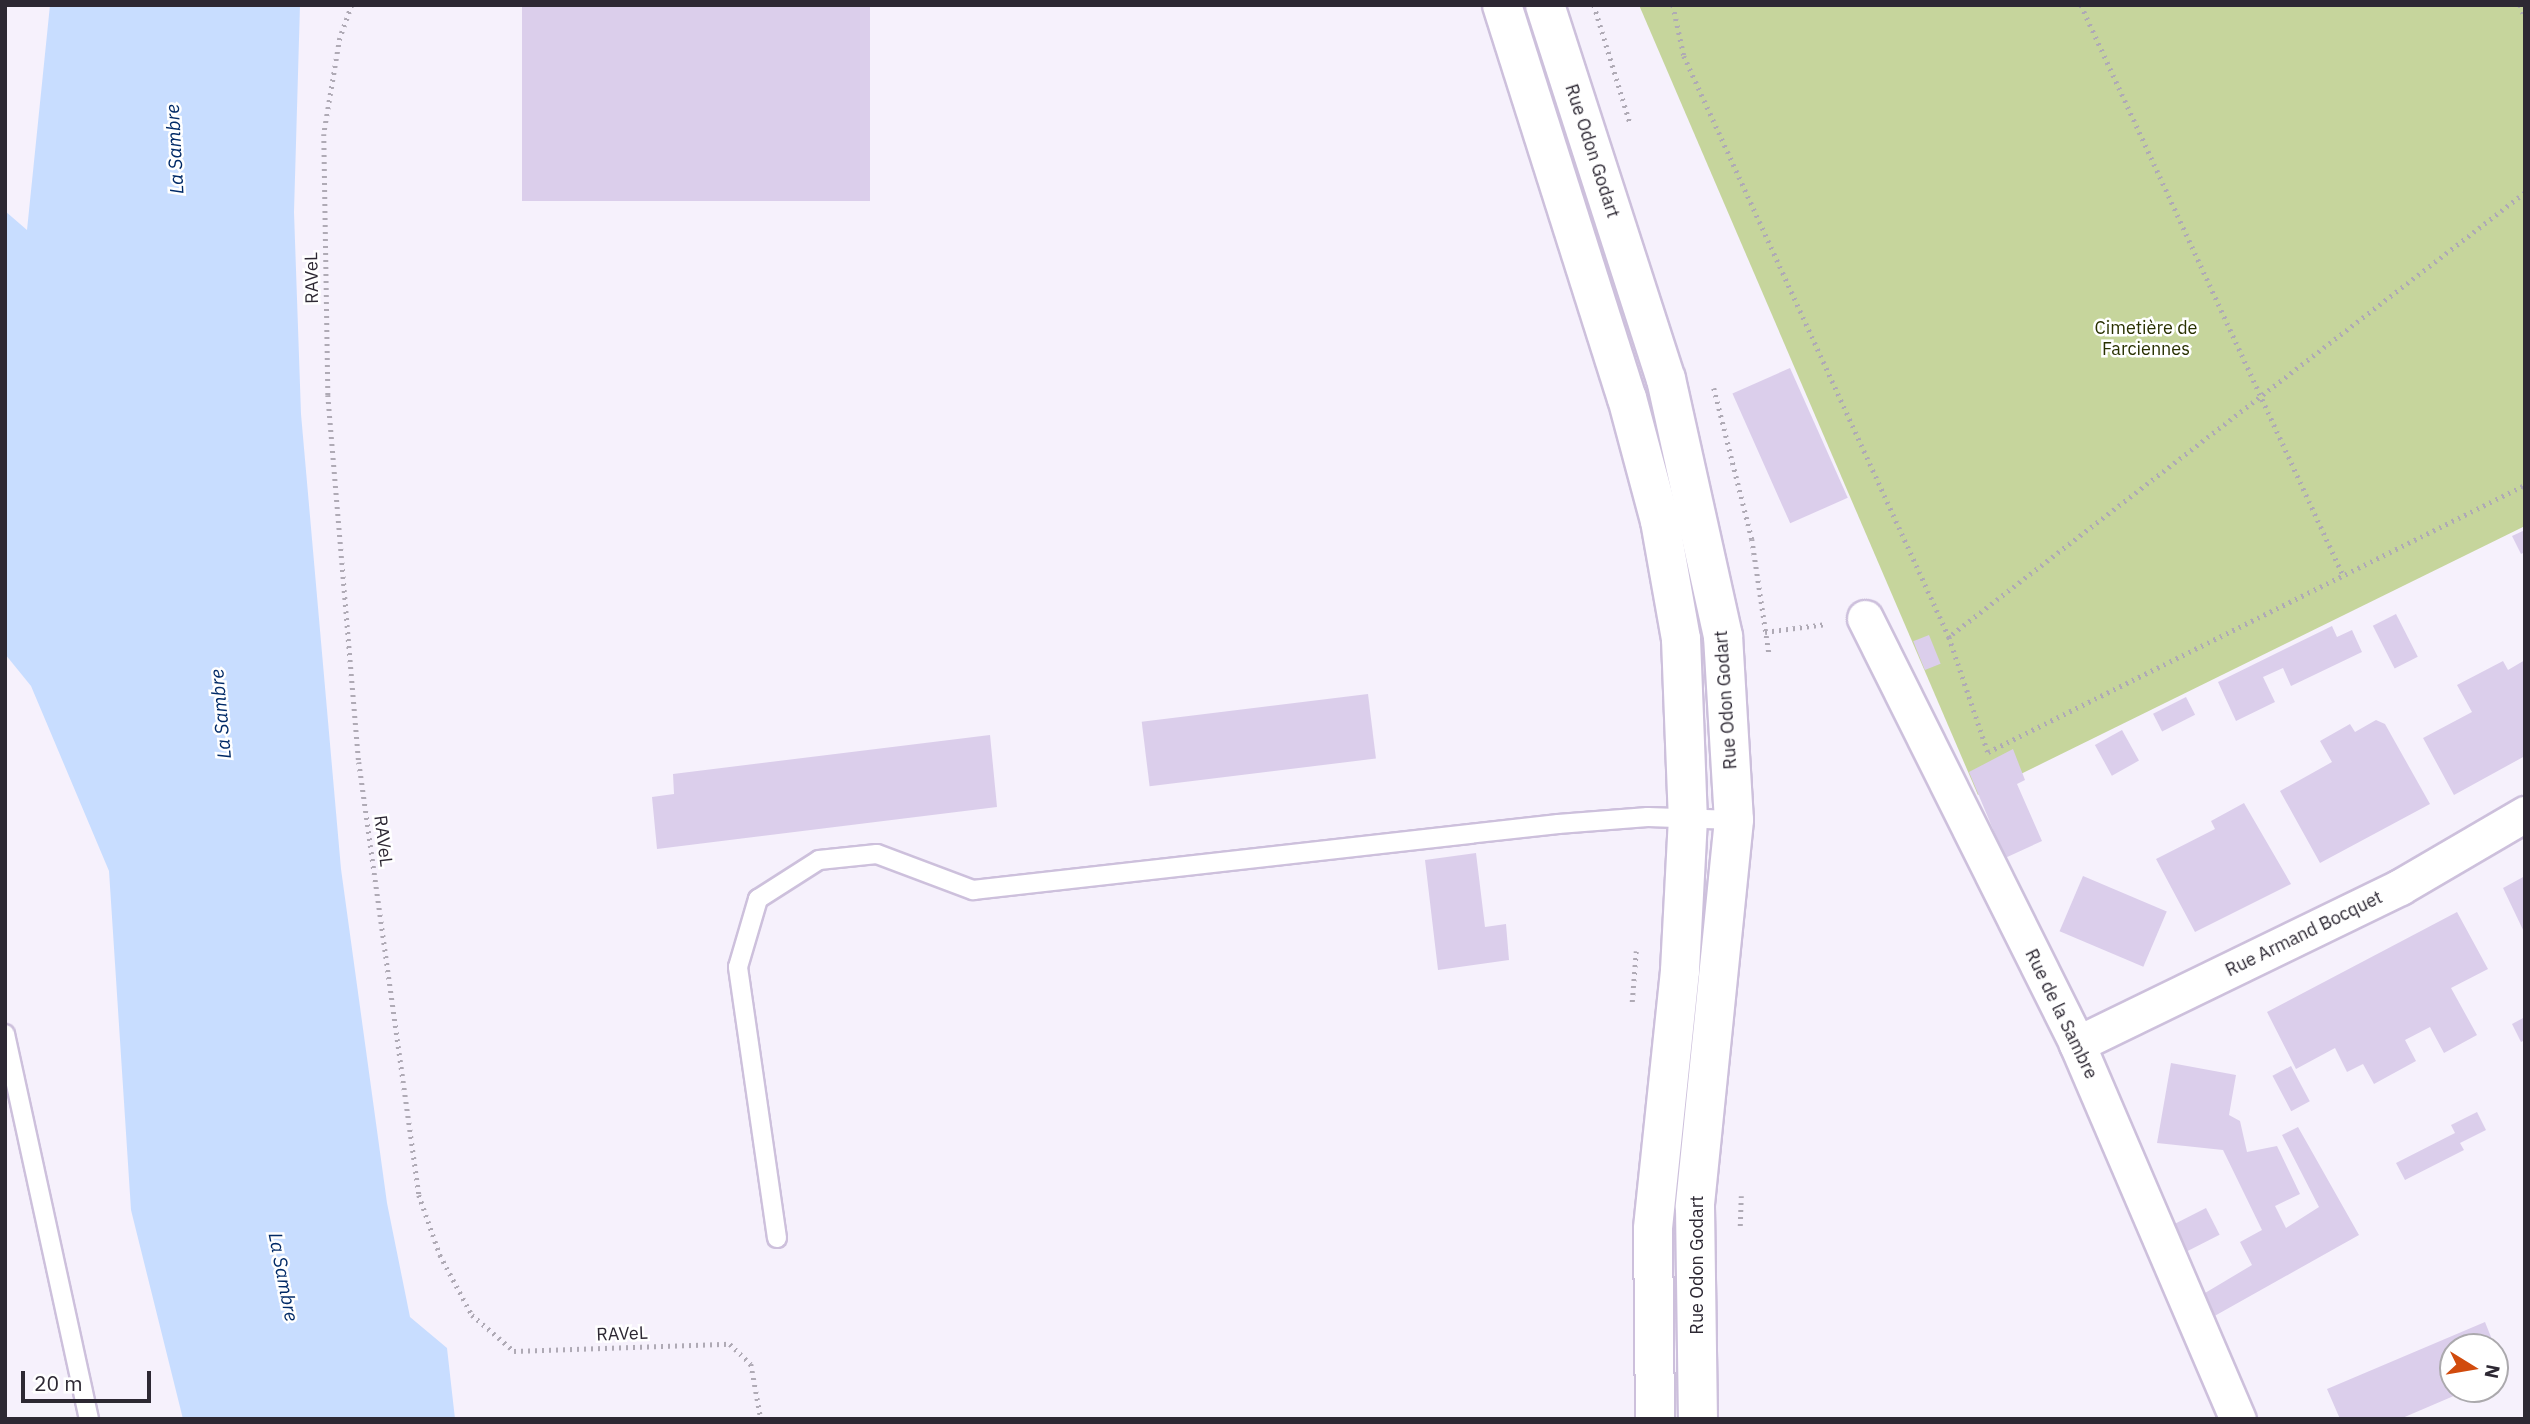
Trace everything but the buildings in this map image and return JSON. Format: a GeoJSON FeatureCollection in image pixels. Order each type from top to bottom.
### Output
{"type":"FeatureCollection","features":[{"type":"Feature","properties":{"kind":"main road"},"geometry":{"type":"LineString","coordinates":[[1502,5],[1660,521],[1681,639],[1688,818],[1680,971],[1653,1229],[1655,1419]]}},
{"type":"Feature","properties":{"kind":"main road","name":"Rue Odon Godart"},"geometry":{"type":"LineString","coordinates":[[1545,5],[1666,380],[1723,636],[1734,820],[1695,1207],[1698,1419]]}},
{"type":"Feature","properties":{"kind":"street","name":"Rue de la Sambre"},"geometry":{"type":"LineString","coordinates":[[1865,618],[2077,1044],[2238,1419]]}},
{"type":"Feature","properties":{"kind":"street","name":"Rue Armand Bocquet"},"geometry":{"type":"LineString","coordinates":[[2077,1044],[2400,887],[2525,814]]}},
{"type":"Feature","properties":{"kind":"lane"},"geometry":{"type":"LineString","coordinates":[[777,1238],[738,967],[758,900],[819,860],[877,854],[972,890],[1558,824],[1688,818],[1734,820]]}},
{"type":"Feature","properties":{"kind":"lane"},"geometry":{"type":"LineString","coordinates":[[5,1034],[89,1419]]}},
{"type":"Feature","properties":{"kind":"path","name":"RAVeL"},"geometry":{"type":"LineString","coordinates":[[352,5],[340,38],[324,134],[328,395],[361,776],[419,1195],[440,1255],[472,1315],[514,1351],[730,1344],[751,1364],[761,1419]]}},
{"type":"Feature","properties":{"kind":"path"},"geometry":{"type":"LineString","coordinates":[[1673,5],[1684,56],[1949,637],[1988,752],[2525,485]]}},
{"type":"Feature","properties":{"kind":"path"},"geometry":{"type":"LineString","coordinates":[[2081,5],[2343,575]]}},
{"type":"Feature","properties":{"kind":"path"},"geometry":{"type":"LineString","coordinates":[[2519,5],[2525,19]]}},
{"type":"Feature","properties":{"kind":"path"},"geometry":{"type":"LineString","coordinates":[[1949,637],[2525,193]]}},
{"type":"Feature","properties":{"kind":"path"},"geometry":{"type":"LineString","coordinates":[[1631,1009],[1637,940]]}},
{"type":"Feature","properties":{"kind":"green space","name":"Cimetière de Farciennes"},"geometry":{"type":"Polygon","coordinates":[[[1639,5],[2525,5],[2525,526],[1978,795],[1639,5]]]}},
{"type":"Feature","properties":{"kind":"water","name":"La Sambre"},"geometry":{"type":"Polygon","coordinates":[[[50,5],[300,5],[294,212],[301,414],[341,869],[387,1203],[410,1317],[447,1348],[455,1419],[183,1419],[131,1210],[109,871],[31,686],[5,654],[5,211],[27,230],[50,5]]]}}]}
